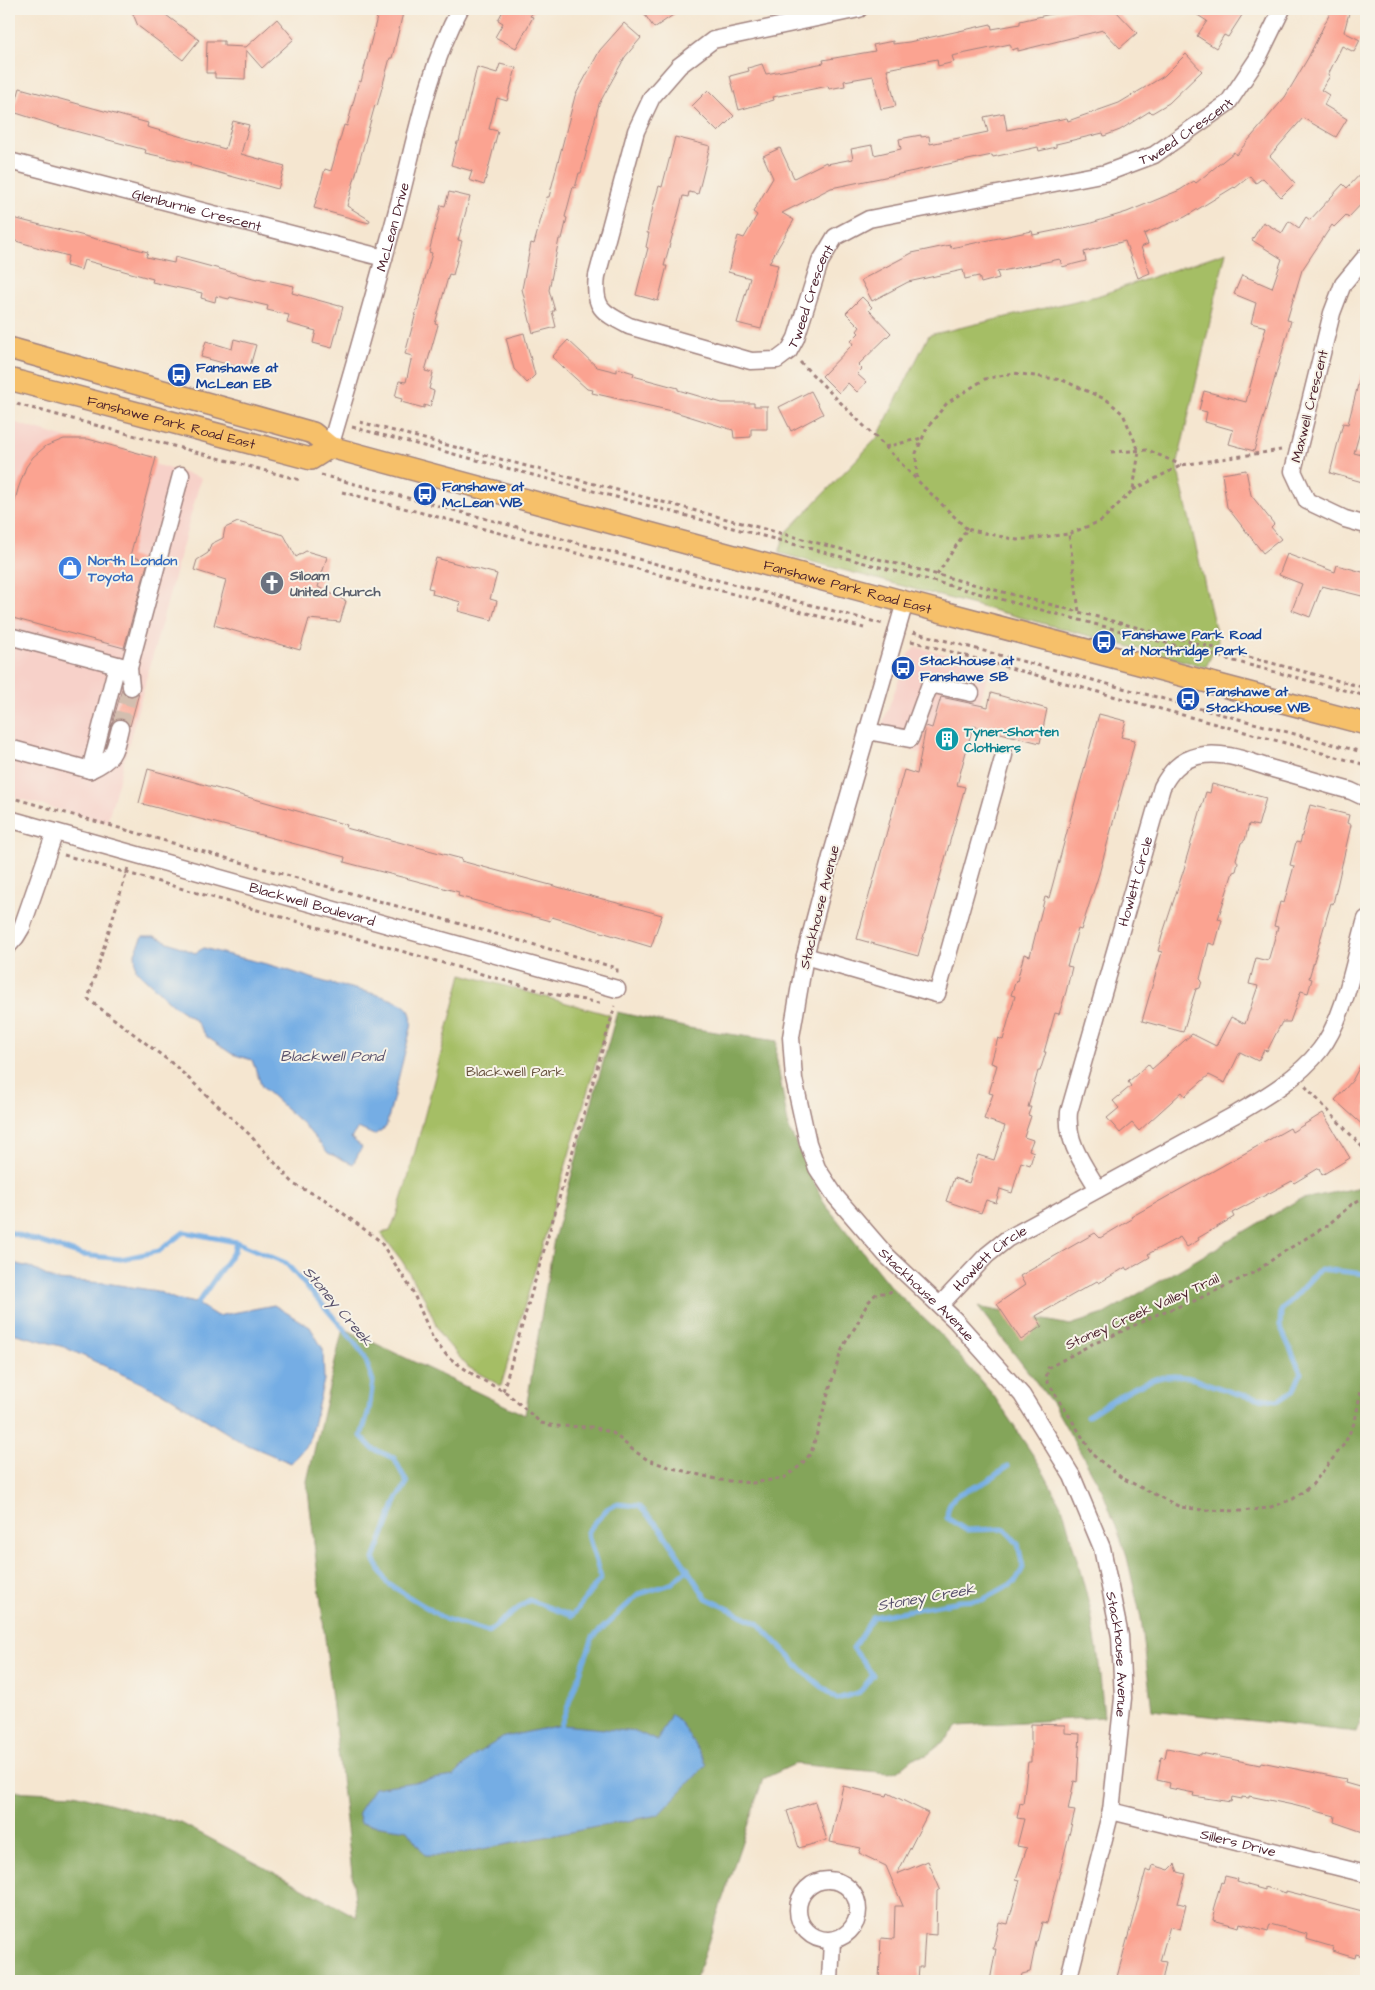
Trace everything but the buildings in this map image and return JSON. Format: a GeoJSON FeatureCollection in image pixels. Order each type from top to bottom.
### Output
{"type":"FeatureCollection","features":[{"type":"Feature","properties":{"kind":"main road","name":"Fanshawe Park Road East"},"geometry":{"type":"LineString","coordinates":[[9,348],[313,433],[330,447],[1366,724]]}},
{"type":"Feature","properties":{"kind":"main road","name":"Fanshawe Park Road East"},"geometry":{"type":"LineString","coordinates":[[9,379],[311,459],[330,447]]}},
{"type":"Feature","properties":{"kind":"street","name":"McLean Drive"},"geometry":{"type":"LineString","coordinates":[[330,447],[384,258],[425,100],[446,35],[460,9]]}},
{"type":"Feature","properties":{"kind":"street","name":"Tweed Crescent"},"geometry":{"type":"LineString","coordinates":[[859,9],[713,40],[678,66],[652,96],[636,131],[597,276],[598,306],[612,318],[629,326],[751,361],[777,360],[789,351],[796,338],[820,262],[836,237],[868,220],[1106,174],[1154,156],[1228,103],[1258,58],[1282,9]]}},
{"type":"Feature","properties":{"kind":"street","name":"Glenburnie Crescent"},"geometry":{"type":"LineString","coordinates":[[9,160],[384,258]]}},
{"type":"Feature","properties":{"kind":"street","name":"Maxwell Crescent"},"geometry":{"type":"LineString","coordinates":[[1366,256],[1342,284],[1293,471],[1307,501],[1345,519],[1366,525]]}},
{"type":"Feature","properties":{"kind":"street"},"geometry":{"type":"LineString","coordinates":[[90,770],[182,475]]}},
{"type":"Feature","properties":{"kind":"street","name":"Stackhouse Avenue"},"geometry":{"type":"LineString","coordinates":[[905,602],[830,857],[805,956],[791,1037],[794,1079],[808,1143],[817,1168],[836,1197],[886,1255],[940,1305],[1022,1394],[1072,1476],[1102,1548],[1120,1636],[1123,1698],[1111,1811],[1068,1981]]}},
{"type":"Feature","properties":{"kind":"street"},"geometry":{"type":"LineString","coordinates":[[9,636],[123,667]]}},
{"type":"Feature","properties":{"kind":"street"},"geometry":{"type":"LineString","coordinates":[[123,667],[131,687]]}},
{"type":"Feature","properties":{"kind":"street"},"geometry":{"type":"LineString","coordinates":[[867,731],[910,739],[930,684],[971,692]]}},
{"type":"Feature","properties":{"kind":"street"},"geometry":{"type":"LineString","coordinates":[[9,748],[90,770],[107,762],[115,747],[120,728]]}},
{"type":"Feature","properties":{"kind":"street"},"geometry":{"type":"LineString","coordinates":[[805,956],[937,994],[1004,755]]}},
{"type":"Feature","properties":{"kind":"street","name":"Howlett Circle"},"geometry":{"type":"LineString","coordinates":[[1098,1189],[1072,1143],[1069,1133],[1069,1112],[1162,787],[1168,776],[1186,760],[1198,756],[1223,755],[1350,791],[1366,798]]}},
{"type":"Feature","properties":{"kind":"street","name":"Blackwell Boulevard"},"geometry":{"type":"LineString","coordinates":[[9,819],[617,989]]}},
{"type":"Feature","properties":{"kind":"street"},"geometry":{"type":"LineString","coordinates":[[9,944],[16,937],[22,926],[54,832]]}},
{"type":"Feature","properties":{"kind":"street","name":"Howlett Circle"},"geometry":{"type":"LineString","coordinates":[[940,1305],[986,1255],[1007,1239],[1238,1113],[1267,1095],[1295,1074],[1322,1048],[1333,1027],[1341,1009],[1366,920]]}},
{"type":"Feature","properties":{"kind":"street","name":"Sillers Drive"},"geometry":{"type":"LineString","coordinates":[[1111,1811],[1366,1874]]}},
{"type":"Feature","properties":{"kind":"street"},"geometry":{"type":"LineString","coordinates":[[830,1981],[832,1940]]}},
{"type":"Feature","properties":{"kind":"path"},"geometry":{"type":"LineString","coordinates":[[789,351],[967,529],[1017,540],[1069,534],[1101,521],[1133,490],[1182,465],[1299,447]]}},
{"type":"Feature","properties":{"kind":"path"},"geometry":{"type":"LineString","coordinates":[[917,480],[916,453],[927,428],[947,403],[985,379],[1014,373],[1062,380],[1107,400],[1123,414],[1139,450],[1133,490]]}},
{"type":"Feature","properties":{"kind":"path"},"geometry":{"type":"LineString","coordinates":[[9,402],[300,480]]}},
{"type":"Feature","properties":{"kind":"path"},"geometry":{"type":"LineString","coordinates":[[360,422],[1366,688]]}},
{"type":"Feature","properties":{"kind":"path"},"geometry":{"type":"LineString","coordinates":[[337,423],[1366,696]]}},
{"type":"Feature","properties":{"kind":"path"},"geometry":{"type":"LineString","coordinates":[[885,447],[922,438]]}},
{"type":"Feature","properties":{"kind":"path"},"geometry":{"type":"LineString","coordinates":[[1111,452],[1148,450],[1182,465]]}},
{"type":"Feature","properties":{"kind":"path"},"geometry":{"type":"LineString","coordinates":[[315,473],[1366,753]]}},
{"type":"Feature","properties":{"kind":"path"},"geometry":{"type":"LineString","coordinates":[[342,492],[864,628]]}},
{"type":"Feature","properties":{"kind":"path"},"geometry":{"type":"LineString","coordinates":[[937,575],[967,529]]}},
{"type":"Feature","properties":{"kind":"path"},"geometry":{"type":"LineString","coordinates":[[1069,534],[1079,612]]}},
{"type":"Feature","properties":{"kind":"path"},"geometry":{"type":"LineString","coordinates":[[910,640],[1366,765]]}},
{"type":"Feature","properties":{"kind":"path"},"geometry":{"type":"LineString","coordinates":[[9,797],[617,968],[616,1006],[503,1391]]}},
{"type":"Feature","properties":{"kind":"path"},"geometry":{"type":"LineString","coordinates":[[49,851],[552,994],[616,1006]]}},
{"type":"Feature","properties":{"kind":"path"},"geometry":{"type":"LineString","coordinates":[[131,852],[128,872],[88,998],[173,1064],[249,1134],[295,1185],[324,1199],[380,1241],[412,1290],[433,1338],[448,1356],[475,1376],[503,1391],[521,1404],[541,1423],[555,1426],[594,1427],[612,1433],[632,1450],[648,1460],[720,1480],[752,1483],[784,1478],[801,1465],[811,1453],[841,1351],[851,1330],[858,1322],[861,1312],[877,1293],[888,1293],[893,1290]]}},
{"type":"Feature","properties":{"kind":"path"},"geometry":{"type":"LineString","coordinates":[[1295,1074],[1366,1151]]}},
{"type":"Feature","properties":{"kind":"path","name":"Stoney Creek Valley Trail"},"geometry":{"type":"LineString","coordinates":[[1366,1196],[1352,1204],[1328,1225],[1280,1254],[1257,1271],[1194,1301],[1160,1313],[1092,1344],[1048,1368],[1046,1379],[1094,1456],[1122,1478],[1180,1507],[1203,1510],[1242,1511],[1268,1508],[1293,1499],[1312,1484],[1345,1443],[1355,1421],[1366,1365]]}},
{"type":"Feature","properties":{"kind":"shaded area"},"geometry":{"type":"Polygon","coordinates":[[[9,421],[201,478],[107,823],[9,796],[9,421]]]}},
{"type":"Feature","properties":{"kind":"shaded area"},"geometry":{"type":"Polygon","coordinates":[[[917,647],[990,666],[962,768],[877,738],[909,653],[917,647]]]}},
{"type":"Feature","properties":{"kind":"green space"},"geometry":{"type":"Polygon","coordinates":[[[1226,252],[1177,466],[1218,641],[1206,667],[779,553],[785,534],[877,438],[929,335],[1097,296],[1226,252]]]}},
{"type":"Feature","properties":{"kind":"green space","name":"Blackwell Park"},"geometry":{"type":"Polygon","coordinates":[[[462,974],[610,1015],[501,1386],[468,1367],[441,1336],[425,1299],[402,1261],[381,1233],[390,1231],[408,1178],[462,974]]]}},
{"type":"Feature","properties":{"kind":"green space"},"geometry":{"type":"Polygon","coordinates":[[[617,1012],[689,1028],[777,1041],[776,1056],[789,1129],[824,1203],[889,1285],[942,1336],[994,1396],[1039,1464],[1063,1509],[1090,1607],[1098,1655],[1104,1717],[959,1726],[927,1755],[914,1758],[899,1770],[889,1773],[795,1764],[763,1779],[695,1981],[9,1981],[9,1791],[75,1794],[181,1823],[357,1917],[307,1481],[343,1328],[525,1415],[554,1239],[617,1012]]]}},
{"type":"Feature","properties":{"kind":"green space"},"geometry":{"type":"Polygon","coordinates":[[[1366,1186],[1366,1706],[1356,1732],[1152,1710],[1141,1618],[1126,1553],[1102,1490],[1053,1404],[978,1307],[1070,1325],[1104,1314],[1298,1200],[1366,1186]]]}},
{"type":"Feature","properties":{"kind":"water","name":"Blackwell Pond"},"geometry":{"type":"Polygon","coordinates":[[[143,936],[154,936],[195,953],[204,948],[325,982],[369,992],[393,1000],[408,1009],[411,1018],[411,1028],[386,1127],[374,1135],[358,1128],[351,1138],[362,1147],[353,1164],[328,1153],[303,1124],[262,1087],[252,1060],[232,1054],[207,1037],[195,1020],[173,1005],[136,970],[135,953],[143,936]]]}},
{"type":"Feature","properties":{"kind":"water"},"geometry":{"type":"Polygon","coordinates":[[[9,1262],[29,1267],[55,1280],[106,1283],[157,1291],[175,1299],[196,1303],[217,1316],[274,1305],[310,1327],[323,1349],[324,1380],[309,1442],[291,1463],[241,1442],[169,1396],[64,1347],[9,1332],[9,1262]]]}},
{"type":"Feature","properties":{"kind":"water"},"geometry":{"type":"Polygon","coordinates":[[[671,1714],[682,1725],[707,1764],[658,1815],[452,1855],[425,1855],[407,1830],[361,1823],[358,1812],[374,1788],[454,1776],[476,1754],[504,1737],[561,1725],[638,1732],[657,1741],[671,1714]]]}},
{"type":"Feature","properties":{"kind":"waterway","name":"Stoney Creek"},"geometry":{"type":"LineString","coordinates":[[9,1232],[82,1255],[121,1259],[159,1251],[184,1232],[236,1242],[286,1263],[364,1355],[373,1381],[369,1410],[361,1436],[373,1449],[394,1458],[407,1483],[397,1499],[374,1559],[387,1583],[445,1619],[488,1632],[529,1600],[572,1616],[601,1578],[587,1532],[607,1509],[616,1504],[639,1506],[661,1529],[706,1598],[758,1623],[805,1673],[837,1699],[860,1692],[873,1675],[853,1648],[873,1617],[960,1601],[982,1600],[1015,1582],[1023,1568],[1018,1544],[1005,1529],[966,1530],[947,1518],[948,1509],[954,1498],[964,1491],[978,1486],[1008,1466]]}},
{"type":"Feature","properties":{"kind":"waterway"},"geometry":{"type":"LineString","coordinates":[[197,1304],[234,1251],[236,1242]]}},
{"type":"Feature","properties":{"kind":"waterway","name":"Stoney Creek"},"geometry":{"type":"LineString","coordinates":[[1087,1416],[1141,1384],[1153,1379],[1176,1376],[1201,1381],[1242,1395],[1279,1400],[1294,1390],[1301,1373],[1280,1326],[1281,1311],[1320,1269],[1366,1274]]}},
{"type":"Feature","properties":{"kind":"waterway"},"geometry":{"type":"LineString","coordinates":[[561,1725],[593,1637],[639,1594],[671,1584],[688,1569]]}},
{"type":"Feature","properties":{"kind":"tunnel"},"geometry":{"type":"LineString","coordinates":[[120,728],[131,687]]}},
{"type":"Feature","properties":{"kind":"place","name":"Fanshawe at McLean EB"},"geometry":{"type":"Point","coordinates":[179,375]}},
{"type":"Feature","properties":{"kind":"place","name":"Fanshawe at McLean WB"},"geometry":{"type":"Point","coordinates":[425,494]}},
{"type":"Feature","properties":{"kind":"place","name":"North London Toyota"},"geometry":{"type":"Point","coordinates":[70,568]}},
{"type":"Feature","properties":{"kind":"place","name":"Siloam United Church"},"geometry":{"type":"Point","coordinates":[272,583]}},
{"type":"Feature","properties":{"kind":"place","name":"Fanshawe Park Road at Northridge Park"},"geometry":{"type":"Point","coordinates":[1104,642]}},
{"type":"Feature","properties":{"kind":"place","name":"Stackhouse at Fanshawe SB"},"geometry":{"type":"Point","coordinates":[903,668]}},
{"type":"Feature","properties":{"kind":"place","name":"Fanshawe at Stackhouse WB"},"geometry":{"type":"Point","coordinates":[1188,699]}},
{"type":"Feature","properties":{"kind":"place","name":"Tyner-Shorten Clothiers"},"geometry":{"type":"Point","coordinates":[947,739]}}]}
